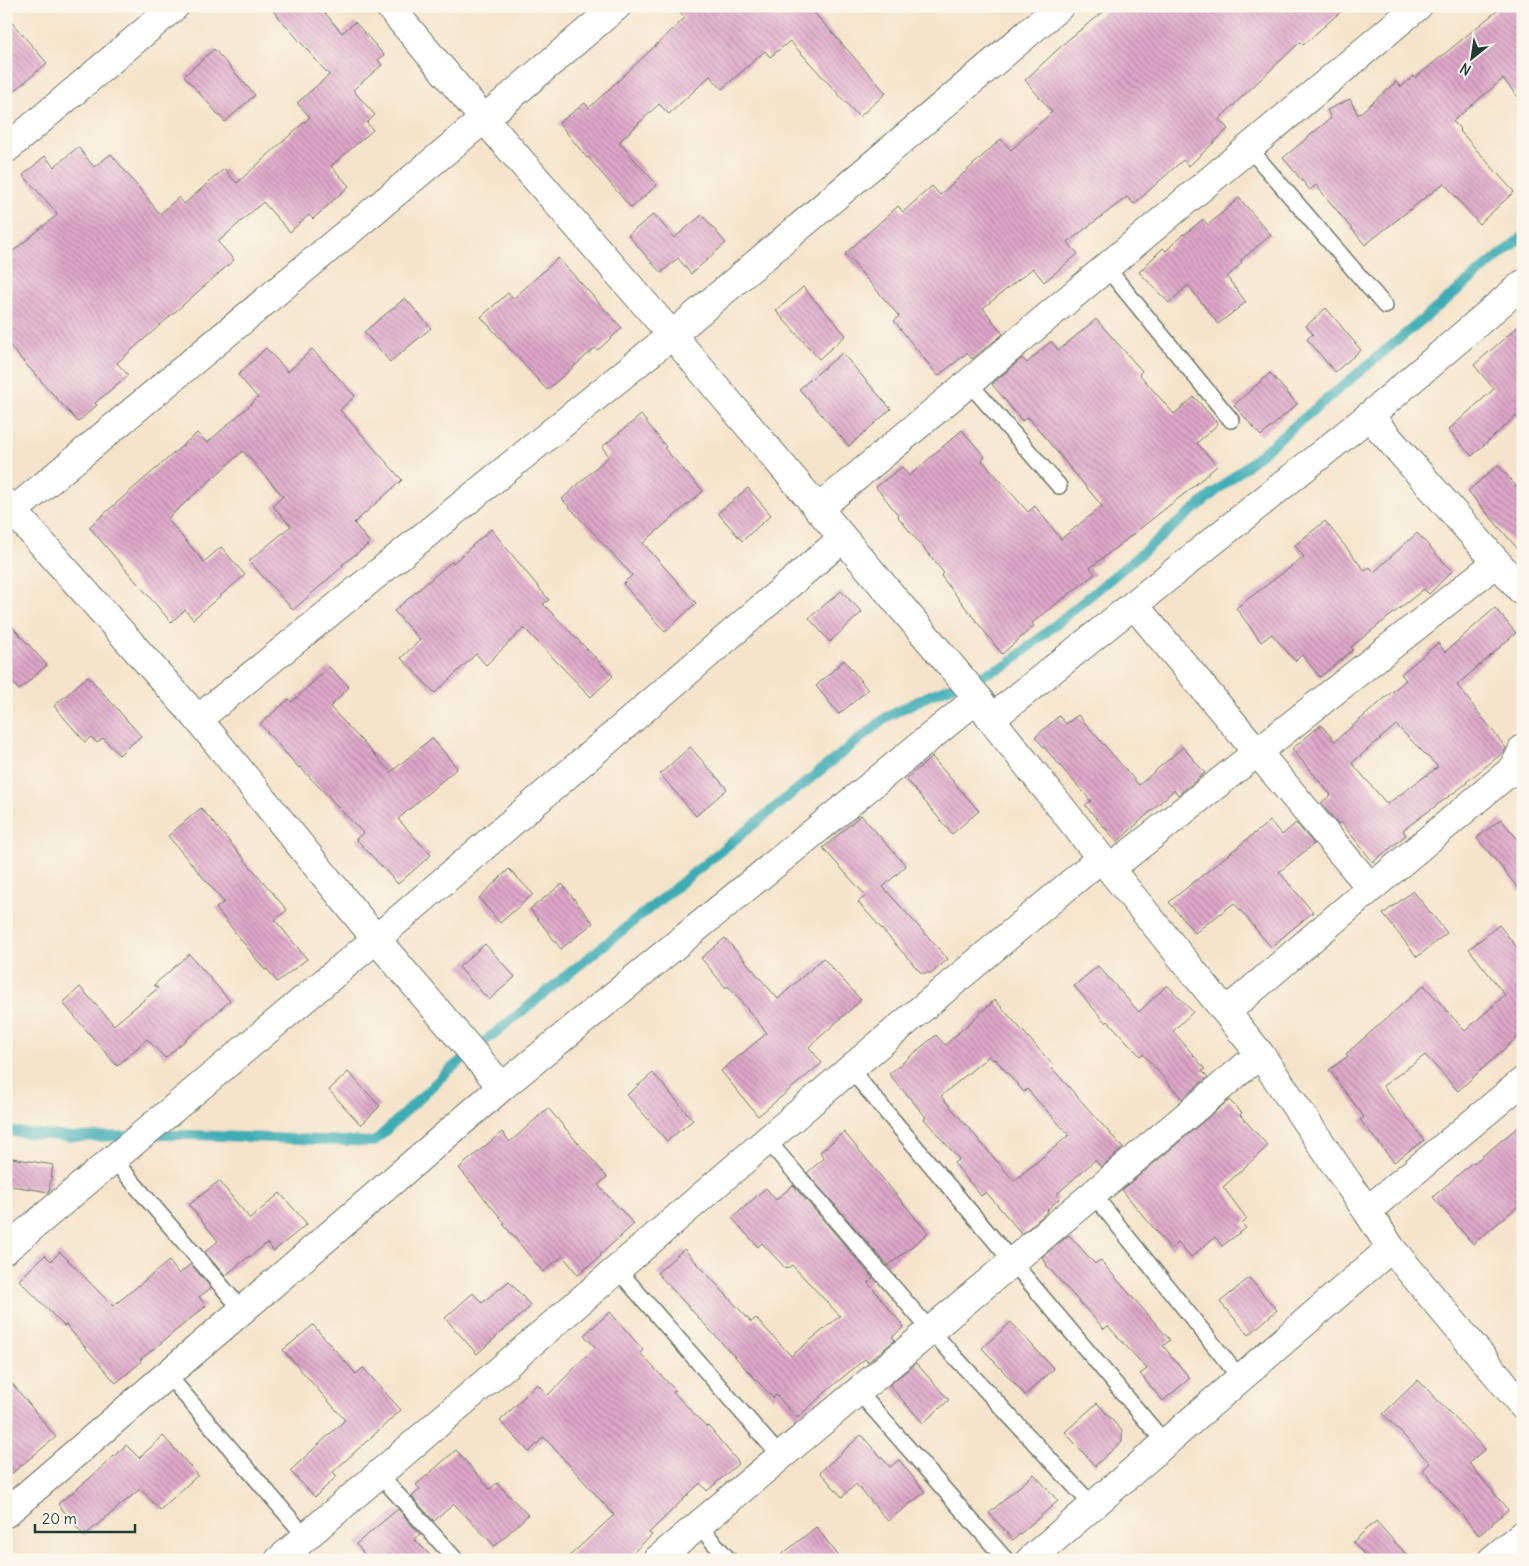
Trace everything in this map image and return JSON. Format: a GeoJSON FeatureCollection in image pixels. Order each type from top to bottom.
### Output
{"type":"FeatureCollection","features":[{"type":"Feature","properties":{"kind":"street"},"geometry":{"type":"LineString","coordinates":[[6,149],[175,6]]}},
{"type":"Feature","properties":{"kind":"street"},"geometry":{"type":"LineString","coordinates":[[389,6],[484,119],[672,335],[984,708],[1106,864],[1260,1054],[1391,1248],[1523,1406]]}},
{"type":"Feature","properties":{"kind":"street"},"geometry":{"type":"LineString","coordinates":[[502,1087],[376,939],[198,719],[8,510],[484,119],[617,6]]}},
{"type":"Feature","properties":{"kind":"street"},"geometry":{"type":"LineString","coordinates":[[198,719],[672,335],[1060,6]]}},
{"type":"Feature","properties":{"kind":"street"},"geometry":{"type":"LineString","coordinates":[[818,509],[1418,6]]}},
{"type":"Feature","properties":{"kind":"street"},"geometry":{"type":"LineString","coordinates":[[6,1513],[502,1087],[984,708],[1134,605],[1369,416],[1523,284]]}},
{"type":"Feature","properties":{"kind":"street"},"geometry":{"type":"LineString","coordinates":[[1369,416],[1523,592]]}},
{"type":"Feature","properties":{"kind":"street"},"geometry":{"type":"LineString","coordinates":[[6,1249],[376,939],[843,538]]}},
{"type":"Feature","properties":{"kind":"street"},"geometry":{"type":"LineString","coordinates":[[278,1560],[850,1069],[1106,864],[1258,752],[1497,562]]}},
{"type":"Feature","properties":{"kind":"street"},"geometry":{"type":"LineString","coordinates":[[1134,605],[1371,888]]}},
{"type":"Feature","properties":{"kind":"street"},"geometry":{"type":"LineString","coordinates":[[1226,1012],[1514,768],[1523,749]]}},
{"type":"Feature","properties":{"kind":"street"},"geometry":{"type":"LineString","coordinates":[[657,1560],[1260,1054]]}},
{"type":"Feature","properties":{"kind":"street"},"geometry":{"type":"LineString","coordinates":[[1367,1211],[1523,1081]]}},
{"type":"Feature","properties":{"kind":"street"},"geometry":{"type":"LineString","coordinates":[[1030,1560],[1391,1248]]}},
{"type":"Feature","properties":{"kind":"street"},"geometry":{"type":"LineString","coordinates":[[1492,1560],[1523,1534]]}},
{"type":"Feature","properties":{"kind":"lane"},"geometry":{"type":"LineString","coordinates":[[1249,148],[1385,306]]}},
{"type":"Feature","properties":{"kind":"lane"},"geometry":{"type":"LineString","coordinates":[[1106,267],[1231,420]]}},
{"type":"Feature","properties":{"kind":"lane"},"geometry":{"type":"LineString","coordinates":[[969,383],[1059,486]]}},
{"type":"Feature","properties":{"kind":"lane"},"geometry":{"type":"LineString","coordinates":[[850,1069],[1165,1443]]}},
{"type":"Feature","properties":{"kind":"lane"},"geometry":{"type":"LineString","coordinates":[[767,1140],[931,1330],[1092,1505]]}},
{"type":"Feature","properties":{"kind":"lane"},"geometry":{"type":"LineString","coordinates":[[113,1159],[242,1310]]}},
{"type":"Feature","properties":{"kind":"lane"},"geometry":{"type":"LineString","coordinates":[[1093,1194],[1240,1378]]}},
{"type":"Feature","properties":{"kind":"lane"},"geometry":{"type":"LineString","coordinates":[[617,1269],[780,1456]]}},
{"type":"Feature","properties":{"kind":"lane"},"geometry":{"type":"LineString","coordinates":[[167,1374],[306,1536]]}},
{"type":"Feature","properties":{"kind":"lane"},"geometry":{"type":"LineString","coordinates":[[858,1391],[1006,1560]]}},
{"type":"Feature","properties":{"kind":"lane"},"geometry":{"type":"LineString","coordinates":[[379,1474],[456,1560]]}},
{"type":"Feature","properties":{"kind":"lane"},"geometry":{"type":"LineString","coordinates":[[698,1525],[729,1560]]}},
{"type":"Feature","properties":{"kind":"building"},"geometry":{"type":"Polygon","coordinates":[[[269,6],[319,6],[342,33],[355,22],[384,55],[378,60],[382,65],[353,90],[375,115],[367,123],[373,130],[331,166],[349,186],[313,219],[309,215],[290,232],[263,202],[218,242],[234,260],[117,363],[128,375],[95,403],[97,405],[78,422],[6,342],[6,257],[58,214],[23,175],[45,156],[54,167],[78,147],[94,167],[111,154],[160,214],[179,197],[184,204],[224,169],[237,183],[310,117],[297,103],[329,75],[269,6]]]}},
{"type":"Feature","properties":{"kind":"building"},"geometry":{"type":"Polygon","coordinates":[[[675,6],[808,6],[886,93],[859,117],[790,41],[770,57],[765,51],[722,89],[710,76],[669,114],[659,104],[619,142],[657,185],[631,208],[559,123],[585,103],[589,108],[685,18],[675,6]]]}},
{"type":"Feature","properties":{"kind":"building"},"geometry":{"type":"Polygon","coordinates":[[[1111,6],[1347,6],[1303,45],[1300,42],[1219,119],[1228,129],[1189,166],[1183,160],[1134,204],[1127,197],[1068,242],[1078,254],[1044,282],[1033,268],[983,308],[1003,334],[972,359],[967,353],[938,376],[894,321],[899,316],[845,254],[898,206],[903,212],[932,186],[940,195],[1001,139],[1011,150],[1052,112],[1025,80],[1069,39],[1111,6]]]}},
{"type":"Feature","properties":{"kind":"building"},"geometry":{"type":"Polygon","coordinates":[[[1503,6],[1523,6],[1523,103],[1503,79],[1453,121],[1514,192],[1479,224],[1444,183],[1365,245],[1316,185],[1310,190],[1283,158],[1331,118],[1327,110],[1350,99],[1358,115],[1396,82],[1401,87],[1414,76],[1415,78],[1503,6]]]}},
{"type":"Feature","properties":{"kind":"building"},"geometry":{"type":"Polygon","coordinates":[[[6,16],[47,63],[6,98],[6,16]]]}},
{"type":"Feature","properties":{"kind":"building"},"geometry":{"type":"Polygon","coordinates":[[[214,49],[255,95],[225,122],[184,76],[214,49]]]}},
{"type":"Feature","properties":{"kind":"building"},"geometry":{"type":"Polygon","coordinates":[[[1239,198],[1271,235],[1240,261],[1242,263],[1227,277],[1246,302],[1218,324],[1188,285],[1169,303],[1139,272],[1163,248],[1166,251],[1183,234],[1203,219],[1208,225],[1239,198]]]}},
{"type":"Feature","properties":{"kind":"building"},"geometry":{"type":"Polygon","coordinates":[[[654,214],[674,238],[702,215],[726,243],[691,274],[678,258],[661,273],[628,235],[654,214]]]}},
{"type":"Feature","properties":{"kind":"building"},"geometry":{"type":"Polygon","coordinates":[[[558,258],[622,328],[598,350],[595,348],[547,390],[481,317],[508,293],[513,299],[558,258]]]}},
{"type":"Feature","properties":{"kind":"building"},"geometry":{"type":"Polygon","coordinates":[[[803,287],[846,335],[819,359],[776,311],[803,287]]]}},
{"type":"Feature","properties":{"kind":"building"},"geometry":{"type":"Polygon","coordinates":[[[405,298],[431,328],[390,362],[364,332],[405,298]]]}},
{"type":"Feature","properties":{"kind":"building"},"geometry":{"type":"Polygon","coordinates":[[[1326,308],[1361,350],[1335,372],[1307,339],[1313,334],[1306,326],[1326,308]]]}},
{"type":"Feature","properties":{"kind":"building"},"geometry":{"type":"Polygon","coordinates":[[[1096,319],[1142,371],[1139,374],[1174,414],[1194,397],[1218,424],[1197,443],[1217,466],[1090,568],[1095,574],[1032,623],[1034,626],[1002,654],[941,576],[944,573],[876,487],[902,467],[909,476],[962,430],[985,457],[982,460],[1028,512],[1035,506],[1061,539],[1102,506],[1028,417],[1022,421],[992,384],[1022,358],[1027,363],[1051,341],[1059,350],[1096,319]]]}},
{"type":"Feature","properties":{"kind":"building"},"geometry":{"type":"Polygon","coordinates":[[[1523,322],[1523,425],[1516,416],[1472,456],[1448,430],[1494,389],[1474,365],[1523,322]]]}},
{"type":"Feature","properties":{"kind":"building"},"geometry":{"type":"Polygon","coordinates":[[[266,348],[288,372],[312,349],[355,396],[340,410],[402,480],[354,523],[370,543],[342,565],[293,610],[249,561],[291,526],[273,506],[283,496],[243,451],[167,519],[204,562],[221,547],[245,575],[193,619],[185,610],[171,622],[89,527],[197,433],[207,443],[258,398],[238,375],[266,348]]]}},
{"type":"Feature","properties":{"kind":"building"},"geometry":{"type":"Polygon","coordinates":[[[842,353],[891,409],[849,446],[799,389],[842,353]]]}},
{"type":"Feature","properties":{"kind":"building"},"geometry":{"type":"Polygon","coordinates":[[[1270,373],[1297,404],[1261,436],[1234,405],[1270,373]]]}},
{"type":"Feature","properties":{"kind":"building"},"geometry":{"type":"Polygon","coordinates":[[[641,415],[666,447],[664,448],[703,491],[643,543],[696,603],[665,632],[623,584],[632,575],[562,499],[609,456],[602,447],[641,415]]]}},
{"type":"Feature","properties":{"kind":"building"},"geometry":{"type":"Polygon","coordinates":[[[1498,465],[1523,494],[1523,555],[1468,491],[1498,465]]]}},
{"type":"Feature","properties":{"kind":"building"},"geometry":{"type":"Polygon","coordinates":[[[748,488],[771,515],[742,541],[718,513],[748,488]]]}},
{"type":"Feature","properties":{"kind":"building"},"geometry":{"type":"Polygon","coordinates":[[[1325,521],[1365,571],[1370,567],[1374,572],[1417,533],[1452,571],[1429,594],[1424,589],[1351,647],[1353,650],[1320,677],[1302,655],[1295,661],[1272,634],[1261,642],[1236,608],[1304,557],[1295,545],[1325,521]]]}},
{"type":"Feature","properties":{"kind":"building"},"geometry":{"type":"Polygon","coordinates":[[[491,529],[549,600],[543,604],[613,676],[591,697],[524,628],[486,665],[476,654],[435,693],[401,658],[420,640],[394,611],[491,529]]]}},
{"type":"Feature","properties":{"kind":"building"},"geometry":{"type":"Polygon","coordinates":[[[841,591],[862,612],[830,642],[809,618],[841,591]]]}},
{"type":"Feature","properties":{"kind":"building"},"geometry":{"type":"Polygon","coordinates":[[[1495,608],[1516,633],[1457,685],[1506,748],[1504,752],[1467,783],[1403,830],[1406,835],[1373,862],[1341,822],[1338,824],[1321,803],[1331,795],[1292,749],[1321,725],[1335,741],[1406,680],[1401,674],[1438,643],[1445,652],[1495,608]],[[1396,725],[1352,763],[1387,804],[1438,767],[1396,725]]]}},
{"type":"Feature","properties":{"kind":"building"},"geometry":{"type":"Polygon","coordinates":[[[6,620],[47,665],[19,690],[6,676],[6,620]]]}},
{"type":"Feature","properties":{"kind":"building"},"geometry":{"type":"Polygon","coordinates":[[[844,660],[868,690],[839,714],[816,686],[844,660]]]}},
{"type":"Feature","properties":{"kind":"building"},"geometry":{"type":"Polygon","coordinates":[[[329,667],[349,687],[330,707],[391,772],[432,738],[457,768],[398,819],[431,855],[398,884],[356,839],[363,833],[299,768],[260,724],[289,699],[292,702],[329,667]]]}},
{"type":"Feature","properties":{"kind":"building"},"geometry":{"type":"Polygon","coordinates":[[[88,676],[141,736],[119,755],[103,738],[97,743],[91,737],[85,742],[54,706],[88,676]]]}},
{"type":"Feature","properties":{"kind":"building"},"geometry":{"type":"Polygon","coordinates":[[[1078,715],[1139,785],[1183,747],[1205,773],[1178,795],[1174,790],[1117,842],[1085,805],[1091,801],[1035,737],[1059,716],[1066,724],[1078,715]]]}},
{"type":"Feature","properties":{"kind":"building"},"geometry":{"type":"Polygon","coordinates":[[[690,747],[727,789],[696,816],[660,774],[690,747]]]}},
{"type":"Feature","properties":{"kind":"building"},"geometry":{"type":"Polygon","coordinates":[[[932,757],[979,811],[952,834],[906,779],[932,757]]]}},
{"type":"Feature","properties":{"kind":"building"},"geometry":{"type":"Polygon","coordinates":[[[201,808],[287,910],[275,920],[307,959],[277,982],[267,969],[265,970],[216,908],[224,902],[168,836],[201,808]]]}},
{"type":"Feature","properties":{"kind":"building"},"geometry":{"type":"Polygon","coordinates":[[[861,815],[906,866],[883,887],[948,959],[932,973],[921,973],[858,902],[866,896],[823,848],[861,815]]]}},
{"type":"Feature","properties":{"kind":"building"},"geometry":{"type":"Polygon","coordinates":[[[1501,819],[1523,846],[1523,894],[1477,838],[1501,819]]]}},
{"type":"Feature","properties":{"kind":"building"},"geometry":{"type":"Polygon","coordinates":[[[1270,821],[1282,835],[1296,823],[1314,844],[1279,872],[1313,912],[1271,947],[1234,903],[1195,933],[1169,902],[1270,821]]]}},
{"type":"Feature","properties":{"kind":"building"},"geometry":{"type":"Polygon","coordinates":[[[509,869],[533,894],[500,923],[479,898],[509,869]]]}},
{"type":"Feature","properties":{"kind":"building"},"geometry":{"type":"Polygon","coordinates":[[[562,884],[593,923],[561,949],[530,909],[562,884]]]}},
{"type":"Feature","properties":{"kind":"building"},"geometry":{"type":"Polygon","coordinates":[[[1413,891],[1447,933],[1417,957],[1383,914],[1413,891]]]}},
{"type":"Feature","properties":{"kind":"building"},"geometry":{"type":"Polygon","coordinates":[[[1499,925],[1523,955],[1523,1032],[1458,1091],[1425,1055],[1383,1086],[1424,1140],[1394,1162],[1360,1120],[1364,1117],[1329,1070],[1348,1056],[1346,1054],[1424,985],[1465,1031],[1505,995],[1469,949],[1499,925]]]}},
{"type":"Feature","properties":{"kind":"building"},"geometry":{"type":"Polygon","coordinates":[[[725,938],[778,999],[823,958],[861,1000],[809,1047],[822,1063],[758,1116],[721,1071],[767,1033],[728,986],[726,988],[701,958],[725,938]]]}},
{"type":"Feature","properties":{"kind":"building"},"geometry":{"type":"Polygon","coordinates":[[[485,944],[515,977],[489,1000],[459,967],[485,944]]]}},
{"type":"Feature","properties":{"kind":"building"},"geometry":{"type":"Polygon","coordinates":[[[189,954],[230,1001],[165,1058],[147,1039],[117,1066],[63,1003],[80,987],[114,1025],[158,988],[154,985],[189,954]]]}},
{"type":"Feature","properties":{"kind":"building"},"geometry":{"type":"Polygon","coordinates":[[[1098,966],[1139,1012],[1167,985],[1193,1012],[1173,1031],[1205,1069],[1202,1071],[1208,1077],[1182,1099],[1143,1054],[1140,1056],[1108,1021],[1106,1023],[1074,986],[1098,966]]]}},
{"type":"Feature","properties":{"kind":"building"},"geometry":{"type":"Polygon","coordinates":[[[995,1000],[1123,1148],[1101,1167],[1095,1160],[1056,1195],[1059,1199],[1022,1234],[986,1192],[981,1196],[954,1163],[959,1159],[924,1119],[926,1117],[889,1074],[936,1035],[945,1045],[995,1000]],[[989,1056],[941,1096],[1014,1181],[1069,1135],[1027,1089],[1024,1092],[995,1059],[993,1060],[989,1056]]]}},
{"type":"Feature","properties":{"kind":"building"},"geometry":{"type":"Polygon","coordinates":[[[348,1072],[380,1106],[361,1125],[329,1090],[348,1072]]]}},
{"type":"Feature","properties":{"kind":"building"},"geometry":{"type":"Polygon","coordinates":[[[653,1073],[693,1120],[667,1141],[627,1095],[653,1073]]]}},
{"type":"Feature","properties":{"kind":"building"},"geometry":{"type":"Polygon","coordinates":[[[1229,1100],[1242,1113],[1240,1115],[1268,1146],[1223,1187],[1247,1219],[1242,1224],[1246,1228],[1222,1246],[1215,1237],[1191,1257],[1178,1242],[1171,1249],[1122,1190],[1229,1100]]]}},
{"type":"Feature","properties":{"kind":"building"},"geometry":{"type":"Polygon","coordinates":[[[548,1108],[607,1177],[598,1185],[634,1224],[578,1275],[563,1256],[543,1272],[459,1168],[502,1132],[510,1142],[548,1108]]]}},
{"type":"Feature","properties":{"kind":"building"},"geometry":{"type":"Polygon","coordinates":[[[1523,1123],[1523,1202],[1473,1244],[1433,1197],[1473,1162],[1523,1123]]]}},
{"type":"Feature","properties":{"kind":"building"},"geometry":{"type":"Polygon","coordinates":[[[844,1132],[928,1233],[888,1266],[807,1173],[824,1158],[820,1152],[844,1132]]]}},
{"type":"Feature","properties":{"kind":"building"},"geometry":{"type":"Polygon","coordinates":[[[6,1157],[53,1165],[49,1192],[6,1185],[6,1157]]]}},
{"type":"Feature","properties":{"kind":"building"},"geometry":{"type":"Polygon","coordinates":[[[219,1181],[250,1219],[280,1193],[307,1224],[274,1251],[267,1243],[225,1276],[205,1252],[218,1241],[189,1205],[219,1181]]]}},
{"type":"Feature","properties":{"kind":"building"},"geometry":{"type":"Polygon","coordinates":[[[793,1185],[873,1278],[868,1283],[904,1327],[892,1337],[895,1340],[868,1362],[865,1359],[797,1418],[776,1395],[773,1398],[657,1273],[684,1249],[751,1322],[756,1318],[791,1356],[840,1316],[792,1265],[786,1269],[762,1243],[758,1247],[732,1218],[766,1188],[776,1200],[793,1185]]]}},
{"type":"Feature","properties":{"kind":"building"},"geometry":{"type":"Polygon","coordinates":[[[1069,1235],[1095,1264],[1100,1260],[1170,1340],[1163,1346],[1190,1378],[1163,1401],[1140,1374],[1147,1369],[1108,1326],[1104,1329],[1046,1265],[1042,1257],[1069,1235]]]}},
{"type":"Feature","properties":{"kind":"building"},"geometry":{"type":"Polygon","coordinates":[[[60,1252],[113,1306],[169,1261],[179,1274],[191,1264],[211,1288],[199,1297],[206,1306],[140,1360],[141,1362],[116,1383],[66,1325],[64,1326],[19,1280],[45,1255],[51,1261],[60,1252]]]}},
{"type":"Feature","properties":{"kind":"building"},"geometry":{"type":"Polygon","coordinates":[[[1249,1278],[1277,1310],[1249,1335],[1220,1302],[1249,1278]]]}},
{"type":"Feature","properties":{"kind":"building"},"geometry":{"type":"Polygon","coordinates":[[[509,1281],[531,1306],[477,1354],[445,1318],[473,1293],[482,1303],[509,1281]]]}},
{"type":"Feature","properties":{"kind":"building"},"geometry":{"type":"Polygon","coordinates":[[[610,1312],[643,1350],[640,1353],[675,1390],[673,1392],[708,1426],[739,1463],[707,1491],[700,1483],[649,1533],[652,1535],[625,1560],[565,1560],[614,1515],[544,1437],[529,1452],[500,1421],[537,1384],[548,1395],[595,1347],[584,1335],[610,1312]]]}},
{"type":"Feature","properties":{"kind":"building"},"geometry":{"type":"Polygon","coordinates":[[[1011,1322],[1054,1369],[1025,1395],[982,1348],[1011,1322]]]}},
{"type":"Feature","properties":{"kind":"building"},"geometry":{"type":"Polygon","coordinates":[[[313,1325],[356,1374],[363,1368],[401,1410],[333,1472],[337,1476],[315,1497],[290,1471],[345,1420],[283,1350],[313,1325]]]}},
{"type":"Feature","properties":{"kind":"building"},"geometry":{"type":"Polygon","coordinates":[[[916,1363],[949,1400],[923,1423],[889,1385],[916,1363]]]}},
{"type":"Feature","properties":{"kind":"building"},"geometry":{"type":"Polygon","coordinates":[[[6,1376],[56,1437],[6,1478],[6,1376]]]}},
{"type":"Feature","properties":{"kind":"building"},"geometry":{"type":"Polygon","coordinates":[[[1418,1380],[1485,1449],[1469,1463],[1508,1510],[1479,1535],[1423,1470],[1430,1463],[1383,1414],[1418,1380]]]}},
{"type":"Feature","properties":{"kind":"building"},"geometry":{"type":"Polygon","coordinates":[[[1097,1403],[1122,1431],[1122,1441],[1095,1466],[1065,1432],[1097,1403]]]}},
{"type":"Feature","properties":{"kind":"building"},"geometry":{"type":"Polygon","coordinates":[[[861,1435],[890,1467],[899,1460],[925,1492],[888,1521],[856,1484],[842,1497],[820,1472],[861,1435]]]}},
{"type":"Feature","properties":{"kind":"building"},"geometry":{"type":"Polygon","coordinates":[[[163,1436],[198,1475],[160,1510],[140,1489],[84,1536],[58,1504],[126,1445],[139,1458],[163,1436]]]}},
{"type":"Feature","properties":{"kind":"building"},"geometry":{"type":"Polygon","coordinates":[[[456,1450],[490,1489],[497,1483],[528,1515],[495,1546],[454,1504],[434,1521],[412,1497],[420,1489],[416,1485],[456,1450]]]}},
{"type":"Feature","properties":{"kind":"building"},"geometry":{"type":"Polygon","coordinates":[[[1034,1474],[1058,1501],[1013,1540],[989,1513],[1034,1474]]]}},
{"type":"Feature","properties":{"kind":"building"},"geometry":{"type":"Polygon","coordinates":[[[398,1509],[420,1534],[414,1539],[435,1560],[369,1560],[356,1544],[398,1509]]]}},
{"type":"Feature","properties":{"kind":"building"},"geometry":{"type":"Polygon","coordinates":[[[1376,1521],[1411,1560],[1369,1560],[1353,1542],[1376,1521]]]}},
{"type":"Feature","properties":{"kind":"building"},"geometry":{"type":"Polygon","coordinates":[[[816,1527],[842,1560],[775,1560],[816,1527]]]}},
{"type":"Feature","properties":{"kind":"waterway"},"geometry":{"type":"LineString","coordinates":[[150,1135],[374,1142],[448,1071],[888,716],[928,696],[1007,665],[1523,236]]}},
{"type":"Feature","properties":{"kind":"waterway"},"geometry":{"type":"LineString","coordinates":[[6,1131],[71,1137],[133,1136]]}}]}
